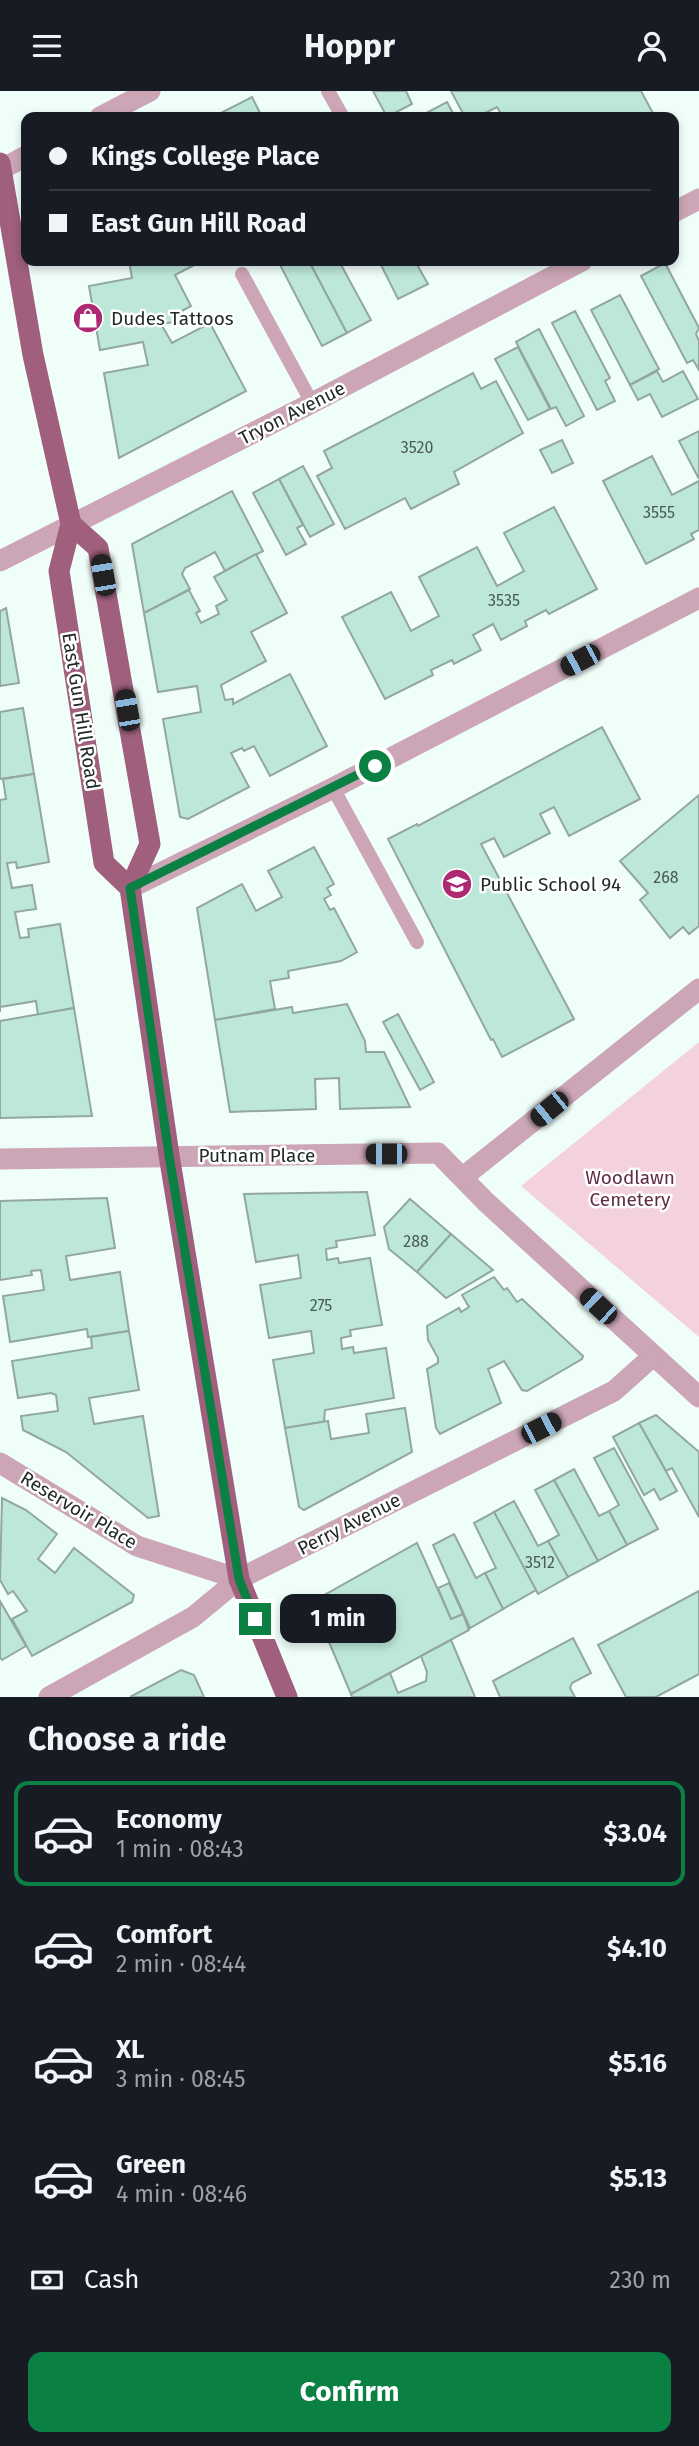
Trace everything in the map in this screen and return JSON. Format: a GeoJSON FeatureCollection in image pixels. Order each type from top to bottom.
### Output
{"type":"FeatureCollection","features":[{"type":"Feature","properties":{"kind":"main road","name":"East Gun Hill Road"},"geometry":{"type":"LineString","coordinates":[[0,168],[33,355],[71,524],[59,571],[104,863],[130,888]]}},
{"type":"Feature","properties":{"kind":"main road"},"geometry":{"type":"LineString","coordinates":[[71,524],[98,548],[150,844],[130,888],[169,1155],[239,1579],[287,1697]]}},
{"type":"Feature","properties":{"kind":"street"},"geometry":{"type":"LineString","coordinates":[[110,112],[150,91]]}},
{"type":"Feature","properties":{"kind":"street"},"geometry":{"type":"LineString","coordinates":[[0,168],[21,158]]}},
{"type":"Feature","properties":{"kind":"street"},"geometry":{"type":"LineString","coordinates":[[679,209],[699,199]]}},
{"type":"Feature","properties":{"kind":"street","name":"Tryon Avenue"},"geometry":{"type":"LineString","coordinates":[[0,561],[312,403],[572,266]]}},
{"type":"Feature","properties":{"kind":"street"},"geometry":{"type":"LineString","coordinates":[[130,888],[333,788],[699,598]]}},
{"type":"Feature","properties":{"kind":"street"},"geometry":{"type":"LineString","coordinates":[[463,1177],[699,989]]}},
{"type":"Feature","properties":{"kind":"street","name":"Putnam Place"},"geometry":{"type":"LineString","coordinates":[[0,1159],[438,1153],[652,1357],[699,1397]]}},
{"type":"Feature","properties":{"kind":"street","name":"Perry Avenue"},"geometry":{"type":"LineString","coordinates":[[49,1697],[192,1617],[239,1579],[614,1391],[652,1357]]}},
{"type":"Feature","properties":{"kind":"street","name":"Reservoir Place"},"geometry":{"type":"LineString","coordinates":[[0,1463],[137,1546],[239,1579]]}},
{"type":"Feature","properties":{"kind":"lane"},"geometry":{"type":"LineString","coordinates":[[328,91],[340,112]]}},
{"type":"Feature","properties":{"kind":"lane"},"geometry":{"type":"LineString","coordinates":[[242,274],[312,403]]}},
{"type":"Feature","properties":{"kind":"lane"},"geometry":{"type":"LineString","coordinates":[[333,788],[417,942]]}},
{"type":"Feature","properties":{"kind":"green space","name":"Woodlawn Cemetery"},"geometry":{"type":"Polygon","coordinates":[[[699,1042],[699,1337],[521,1186],[699,1042]]]}},
{"type":"Feature","properties":{"kind":"building"},"geometry":{"type":"Polygon","coordinates":[[[373,91],[406,91],[412,104],[397,112],[384,112],[373,91]]]}},
{"type":"Feature","properties":{"kind":"building"},"geometry":{"type":"Polygon","coordinates":[[[451,91],[641,91],[652,112],[500,112],[497,107],[487,112],[462,112],[451,91]]]}},
{"type":"Feature","properties":{"kind":"building"},"geometry":{"type":"Polygon","coordinates":[[[252,97],[260,112],[223,112],[252,97]]]}},
{"type":"Feature","properties":{"kind":"building"},"geometry":{"type":"Polygon","coordinates":[[[447,102],[452,112],[428,112],[447,102]]]}},
{"type":"Feature","properties":{"kind":"building"},"geometry":{"type":"Polygon","coordinates":[[[130,266],[192,266],[175,275],[191,306],[174,315],[175,322],[161,324],[172,343],[210,323],[246,391],[119,458],[104,373],[148,365],[143,342],[100,350],[89,286],[132,278],[130,266]]]}},
{"type":"Feature","properties":{"kind":"building"},"geometry":{"type":"Polygon","coordinates":[[[281,266],[312,266],[347,333],[322,346],[281,266]]]}},
{"type":"Feature","properties":{"kind":"building"},"geometry":{"type":"Polygon","coordinates":[[[312,266],[342,266],[371,320],[347,333],[312,266]]]}},
{"type":"Feature","properties":{"kind":"building"},"geometry":{"type":"Polygon","coordinates":[[[382,266],[418,266],[428,284],[398,299],[382,266]]]}},
{"type":"Feature","properties":{"kind":"building"},"geometry":{"type":"Polygon","coordinates":[[[659,266],[667,266],[699,328],[696,334],[699,341],[699,370],[693,360],[687,363],[641,276],[659,266]]]}},
{"type":"Feature","properties":{"kind":"building"},"geometry":{"type":"Polygon","coordinates":[[[620,295],[659,369],[630,385],[591,310],[620,295]]]}},
{"type":"Feature","properties":{"kind":"building"},"geometry":{"type":"Polygon","coordinates":[[[575,311],[610,378],[605,381],[615,401],[597,410],[552,323],[575,311]]]}},
{"type":"Feature","properties":{"kind":"building"},"geometry":{"type":"Polygon","coordinates":[[[539,329],[584,416],[566,426],[556,407],[551,409],[516,342],[539,329]]]}},
{"type":"Feature","properties":{"kind":"building"},"geometry":{"type":"Polygon","coordinates":[[[518,347],[550,409],[528,420],[495,359],[518,347]]]}},
{"type":"Feature","properties":{"kind":"building"},"geometry":{"type":"Polygon","coordinates":[[[657,371],[663,382],[683,371],[698,399],[662,417],[650,394],[638,400],[630,385],[657,371]]]}},
{"type":"Feature","properties":{"kind":"building"},"geometry":{"type":"Polygon","coordinates":[[[473,373],[481,389],[496,381],[523,433],[454,472],[459,484],[411,509],[405,498],[345,529],[317,476],[332,468],[324,451],[473,373]]]}},
{"type":"Feature","properties":{"kind":"building"},"geometry":{"type":"Polygon","coordinates":[[[699,431],[699,479],[679,441],[699,431]]]}},
{"type":"Feature","properties":{"kind":"building"},"geometry":{"type":"Polygon","coordinates":[[[562,440],[573,463],[552,473],[540,450],[562,440]]]}},
{"type":"Feature","properties":{"kind":"building"},"geometry":{"type":"Polygon","coordinates":[[[652,456],[672,495],[699,481],[699,530],[691,534],[694,539],[646,564],[603,481],[652,456]]]}},
{"type":"Feature","properties":{"kind":"building"},"geometry":{"type":"Polygon","coordinates":[[[303,466],[334,524],[310,537],[279,479],[303,466]]]}},
{"type":"Feature","properties":{"kind":"building"},"geometry":{"type":"Polygon","coordinates":[[[279,479],[303,525],[297,528],[306,544],[286,555],[253,493],[279,479]]]}},
{"type":"Feature","properties":{"kind":"building"},"geometry":{"type":"Polygon","coordinates":[[[232,491],[263,551],[225,571],[215,552],[185,568],[182,574],[190,589],[144,613],[132,544],[232,491]]]}},
{"type":"Feature","properties":{"kind":"building"},"geometry":{"type":"Polygon","coordinates":[[[554,507],[597,589],[549,614],[546,610],[525,621],[527,626],[501,640],[493,624],[473,635],[481,650],[454,664],[452,660],[431,670],[433,675],[385,699],[342,617],[391,592],[411,631],[439,616],[419,577],[477,547],[497,586],[524,571],[504,533],[554,507]]]}},
{"type":"Feature","properties":{"kind":"building"},"geometry":{"type":"Polygon","coordinates":[[[256,554],[287,613],[251,632],[266,661],[221,685],[225,700],[233,699],[233,704],[290,674],[327,746],[270,776],[254,746],[231,753],[249,787],[188,819],[180,817],[163,719],[201,712],[197,686],[158,692],[144,613],[189,590],[200,611],[196,613],[201,623],[219,614],[216,606],[227,600],[214,577],[256,554]]]}},
{"type":"Feature","properties":{"kind":"building"},"geometry":{"type":"Polygon","coordinates":[[[6,608],[19,683],[0,686],[0,611],[6,608]]]}},
{"type":"Feature","properties":{"kind":"building"},"geometry":{"type":"Polygon","coordinates":[[[23,708],[34,774],[0,779],[0,712],[23,708]]]}},
{"type":"Feature","properties":{"kind":"building","name":"Public School 94"},"geometry":{"type":"Polygon","coordinates":[[[602,727],[640,799],[569,836],[554,807],[540,814],[550,833],[504,857],[494,838],[481,844],[574,1019],[502,1057],[388,839],[417,824],[418,826],[602,727]]]}},
{"type":"Feature","properties":{"kind":"building"},"geometry":{"type":"Polygon","coordinates":[[[34,774],[49,862],[17,868],[16,862],[7,863],[12,888],[32,885],[36,909],[15,912],[20,938],[29,937],[28,929],[60,924],[74,1008],[38,1015],[36,1001],[0,1007],[0,800],[6,799],[3,779],[34,774]]]}},
{"type":"Feature","properties":{"kind":"building"},"geometry":{"type":"Polygon","coordinates":[[[699,795],[699,926],[689,934],[683,927],[670,938],[640,900],[648,893],[620,861],[699,795]]]}},
{"type":"Feature","properties":{"kind":"building"},"geometry":{"type":"Polygon","coordinates":[[[314,847],[334,884],[327,888],[331,895],[324,899],[330,910],[334,908],[357,952],[341,961],[288,971],[289,978],[270,981],[275,1009],[215,1020],[197,908],[242,884],[256,911],[282,897],[268,871],[314,847]]]}},
{"type":"Feature","properties":{"kind":"building"},"geometry":{"type":"Polygon","coordinates":[[[347,1004],[365,1041],[366,1052],[384,1052],[410,1107],[340,1109],[339,1078],[315,1079],[316,1109],[230,1112],[215,1020],[292,1007],[293,1013],[347,1004]]]}},
{"type":"Feature","properties":{"kind":"building"},"geometry":{"type":"Polygon","coordinates":[[[74,1008],[92,1116],[0,1118],[0,1021],[74,1008]]]}},
{"type":"Feature","properties":{"kind":"building"},"geometry":{"type":"Polygon","coordinates":[[[398,1014],[434,1082],[420,1090],[383,1022],[398,1014]]]}},
{"type":"Feature","properties":{"kind":"building"},"geometry":{"type":"Polygon","coordinates":[[[367,1192],[375,1235],[336,1241],[337,1247],[326,1249],[327,1260],[338,1258],[339,1263],[370,1258],[382,1325],[350,1330],[351,1336],[341,1338],[342,1349],[353,1347],[354,1353],[386,1348],[394,1398],[325,1410],[324,1422],[285,1428],[273,1360],[314,1353],[311,1331],[269,1338],[260,1285],[301,1278],[298,1255],[256,1262],[244,1194],[367,1192]]]}},
{"type":"Feature","properties":{"kind":"building"},"geometry":{"type":"Polygon","coordinates":[[[107,1198],[115,1248],[66,1256],[70,1280],[120,1272],[129,1331],[88,1337],[87,1329],[10,1342],[3,1296],[44,1290],[41,1270],[31,1271],[32,1275],[0,1280],[0,1201],[107,1198]]]}},
{"type":"Feature","properties":{"kind":"building"},"geometry":{"type":"Polygon","coordinates":[[[410,1199],[451,1234],[417,1272],[389,1249],[384,1227],[410,1199]]]}},
{"type":"Feature","properties":{"kind":"building"},"geometry":{"type":"Polygon","coordinates":[[[451,1234],[493,1270],[446,1298],[417,1272],[451,1234]]]}},
{"type":"Feature","properties":{"kind":"building"},"geometry":{"type":"Polygon","coordinates":[[[494,1277],[504,1290],[507,1288],[517,1302],[522,1299],[583,1356],[582,1359],[527,1391],[522,1390],[504,1361],[488,1369],[501,1403],[440,1434],[436,1428],[427,1369],[438,1363],[438,1358],[428,1340],[427,1326],[459,1308],[461,1312],[469,1307],[462,1295],[494,1277]]]}},
{"type":"Feature","properties":{"kind":"building"},"geometry":{"type":"Polygon","coordinates":[[[129,1331],[139,1390],[89,1398],[94,1424],[143,1416],[159,1516],[148,1518],[66,1452],[23,1430],[21,1416],[58,1411],[56,1395],[51,1393],[18,1398],[12,1361],[92,1348],[91,1337],[129,1331]]]}},
{"type":"Feature","properties":{"kind":"building"},"geometry":{"type":"Polygon","coordinates":[[[405,1408],[412,1452],[304,1510],[299,1507],[285,1428],[328,1421],[331,1439],[369,1433],[366,1414],[405,1408]]]}},
{"type":"Feature","properties":{"kind":"building"},"geometry":{"type":"Polygon","coordinates":[[[656,1415],[699,1452],[699,1517],[672,1468],[666,1471],[639,1423],[656,1415]]]}},
{"type":"Feature","properties":{"kind":"building"},"geometry":{"type":"Polygon","coordinates":[[[639,1423],[677,1491],[660,1500],[654,1489],[644,1495],[613,1437],[639,1423]]]}},
{"type":"Feature","properties":{"kind":"building"},"geometry":{"type":"Polygon","coordinates":[[[614,1448],[658,1529],[627,1545],[609,1511],[619,1505],[594,1458],[614,1448]]]}},
{"type":"Feature","properties":{"kind":"building"},"geometry":{"type":"Polygon","coordinates":[[[574,1469],[599,1516],[609,1511],[627,1545],[598,1561],[554,1480],[574,1469]]]}},
{"type":"Feature","properties":{"kind":"building"},"geometry":{"type":"Polygon","coordinates":[[[554,1480],[598,1561],[568,1577],[548,1541],[559,1535],[535,1490],[554,1480]]]}},
{"type":"Feature","properties":{"kind":"building"},"geometry":{"type":"Polygon","coordinates":[[[2,1498],[26,1510],[57,1534],[38,1559],[55,1573],[74,1548],[134,1595],[132,1602],[32,1656],[12,1619],[27,1611],[13,1591],[8,1594],[0,1580],[2,1498]]]}},
{"type":"Feature","properties":{"kind":"building"},"geometry":{"type":"Polygon","coordinates":[[[514,1501],[538,1546],[548,1541],[568,1577],[538,1594],[494,1512],[514,1501]]]}},
{"type":"Feature","properties":{"kind":"building"},"geometry":{"type":"Polygon","coordinates":[[[494,1512],[536,1590],[503,1609],[485,1573],[496,1568],[474,1523],[494,1512]]]}},
{"type":"Feature","properties":{"kind":"building"},"geometry":{"type":"Polygon","coordinates":[[[454,1534],[476,1578],[485,1573],[503,1609],[470,1628],[433,1545],[454,1534]]]}},
{"type":"Feature","properties":{"kind":"building"},"geometry":{"type":"Polygon","coordinates":[[[417,1543],[451,1619],[463,1614],[469,1630],[351,1694],[312,1602],[417,1543]]]}},
{"type":"Feature","properties":{"kind":"building"},"geometry":{"type":"Polygon","coordinates":[[[449,1583],[463,1614],[451,1619],[438,1588],[449,1583]]]}},
{"type":"Feature","properties":{"kind":"building"},"geometry":{"type":"Polygon","coordinates":[[[699,1591],[699,1674],[656,1697],[626,1697],[598,1645],[699,1591]]]}},
{"type":"Feature","properties":{"kind":"building"},"geometry":{"type":"Polygon","coordinates":[[[0,1601],[26,1646],[2,1660],[0,1657],[0,1601]]]}},
{"type":"Feature","properties":{"kind":"building"},"geometry":{"type":"Polygon","coordinates":[[[573,1638],[591,1673],[572,1683],[570,1688],[575,1697],[500,1697],[493,1681],[573,1638]]]}},
{"type":"Feature","properties":{"kind":"building"},"geometry":{"type":"Polygon","coordinates":[[[451,1640],[475,1697],[352,1697],[351,1694],[390,1673],[398,1693],[426,1681],[427,1672],[421,1656],[451,1640]]]}},
{"type":"Feature","properties":{"kind":"building"},"geometry":{"type":"Polygon","coordinates":[[[181,1670],[194,1675],[204,1697],[130,1697],[181,1670]]]}},
{"type":"Feature","properties":{"kind":"place","name":"Dudes Tattoos"},"geometry":{"type":"Point","coordinates":[88,318]}},
{"type":"Feature","properties":{"kind":"place","name":"Public School 94"},"geometry":{"type":"Point","coordinates":[457,884]}},
{"type":"Feature","properties":{"kind":"route"},"geometry":{"type":"LineString","coordinates":[[255,1619],[239,1579],[169,1155],[130,888],[375,766]]}}]}
